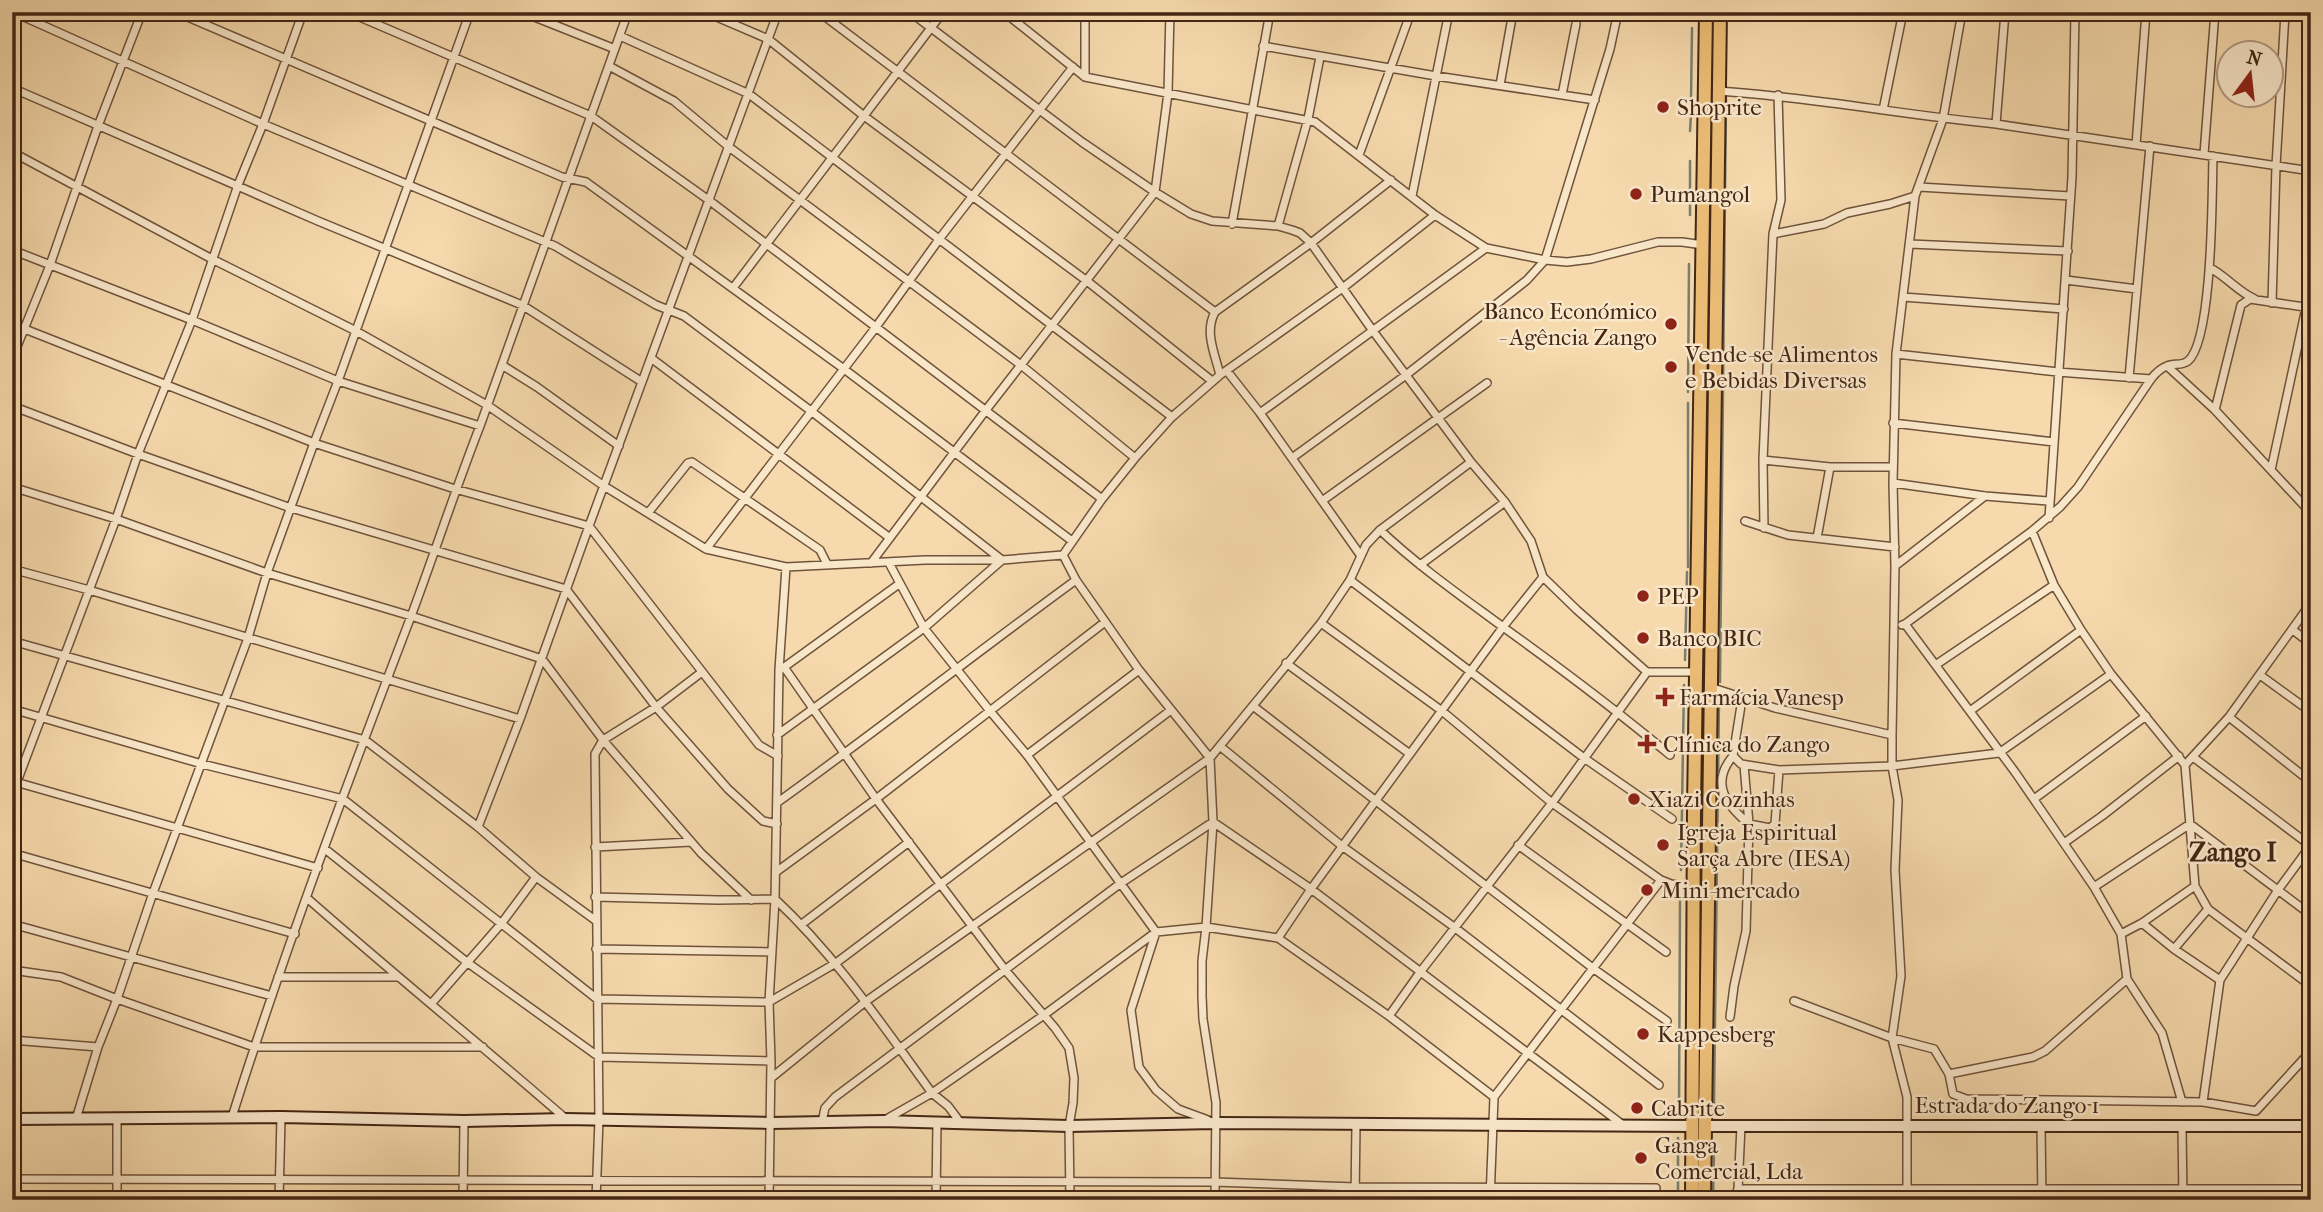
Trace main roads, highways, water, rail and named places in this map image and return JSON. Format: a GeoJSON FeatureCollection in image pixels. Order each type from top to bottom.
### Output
{"type":"FeatureCollection","features":[{"type":"Feature","properties":{"kind":"main road"},"geometry":{"type":"LineString","coordinates":[[1704,1200],[1699,1126],[1694,807],[1706,12]]}},
{"type":"Feature","properties":{"kind":"main road"},"geometry":{"type":"LineString","coordinates":[[1692,1200],[1699,1126],[1710,686],[1720,12]]}},
{"type":"Feature","properties":{"kind":"waterway"},"geometry":{"type":"LineString","coordinates":[[1691,101],[1692,28]]}},
{"type":"Feature","properties":{"kind":"waterway"},"geometry":{"type":"LineString","coordinates":[[1720,682],[1726,99]]}},
{"type":"Feature","properties":{"kind":"waterway"},"geometry":{"type":"LineString","coordinates":[[1690,131],[1691,115]]}},
{"type":"Feature","properties":{"kind":"waterway"},"geometry":{"type":"LineString","coordinates":[[1690,161],[1690,215]]}},
{"type":"Feature","properties":{"kind":"waterway"},"geometry":{"type":"LineString","coordinates":[[1688,392],[1689,264]]}},
{"type":"Feature","properties":{"kind":"waterway"},"geometry":{"type":"LineString","coordinates":[[1688,403],[1688,567]]}},
{"type":"Feature","properties":{"kind":"waterway"},"geometry":{"type":"LineString","coordinates":[[1685,660],[1687,572]]}},
{"type":"Feature","properties":{"kind":"waterway"},"geometry":{"type":"LineString","coordinates":[[1681,870],[1684,685]]}},
{"type":"Feature","properties":{"kind":"waterway"},"geometry":{"type":"LineString","coordinates":[[1714,1103],[1719,700]]}},
{"type":"Feature","properties":{"kind":"waterway"},"geometry":{"type":"LineString","coordinates":[[1679,1114],[1680,895]]}},
{"type":"Feature","properties":{"kind":"waterway"},"geometry":{"type":"LineString","coordinates":[[1678,1138],[1678,1200]]}},
{"type":"Feature","properties":{"kind":"waterway"},"geometry":{"type":"LineString","coordinates":[[1713,1200],[1714,1148]]}},
{"type":"Feature","properties":{"kind":"place","name":"Shoprite"},"geometry":{"type":"Point","coordinates":[1663,107]}},
{"type":"Feature","properties":{"kind":"place","name":"Pumangol"},"geometry":{"type":"Point","coordinates":[1636,194]}},
{"type":"Feature","properties":{"kind":"place","name":"Banco Económico - Agência Zango"},"geometry":{"type":"Point","coordinates":[1671,324]}},
{"type":"Feature","properties":{"kind":"place","name":"Vende-se Alimentos e Bebidas Diversas"},"geometry":{"type":"Point","coordinates":[1671,367]}},
{"type":"Feature","properties":{"kind":"place","name":"PEP"},"geometry":{"type":"Point","coordinates":[1643,596]}},
{"type":"Feature","properties":{"kind":"place","name":"Banco BIC"},"geometry":{"type":"Point","coordinates":[1643,638]}},
{"type":"Feature","properties":{"kind":"place","name":"Farmácia Vanesp"},"geometry":{"type":"Point","coordinates":[1665,697]}},
{"type":"Feature","properties":{"kind":"place","name":"Clínica do Zango"},"geometry":{"type":"Point","coordinates":[1647,744]}},
{"type":"Feature","properties":{"kind":"place","name":"Xiazi Cozinhas"},"geometry":{"type":"Point","coordinates":[1634,799]}},
{"type":"Feature","properties":{"kind":"place","name":"Igreja Espiritual Sarça Abre (IESA)"},"geometry":{"type":"Point","coordinates":[1663,845]}},
{"type":"Feature","properties":{"kind":"place","name":"Mini-mercado"},"geometry":{"type":"Point","coordinates":[1647,890]}},
{"type":"Feature","properties":{"kind":"place","name":"Kappesberg"},"geometry":{"type":"Point","coordinates":[1643,1034]}},
{"type":"Feature","properties":{"kind":"place","name":"Cabrite"},"geometry":{"type":"Point","coordinates":[1637,1108]}},
{"type":"Feature","properties":{"kind":"place","name":"Ganga Comercial, Lda"},"geometry":{"type":"Point","coordinates":[1641,1158]}},
{"type":"Feature","properties":{"kind":"district","name":"Zango I"},"geometry":{"type":"Point","coordinates":[2233,852]}}]}
